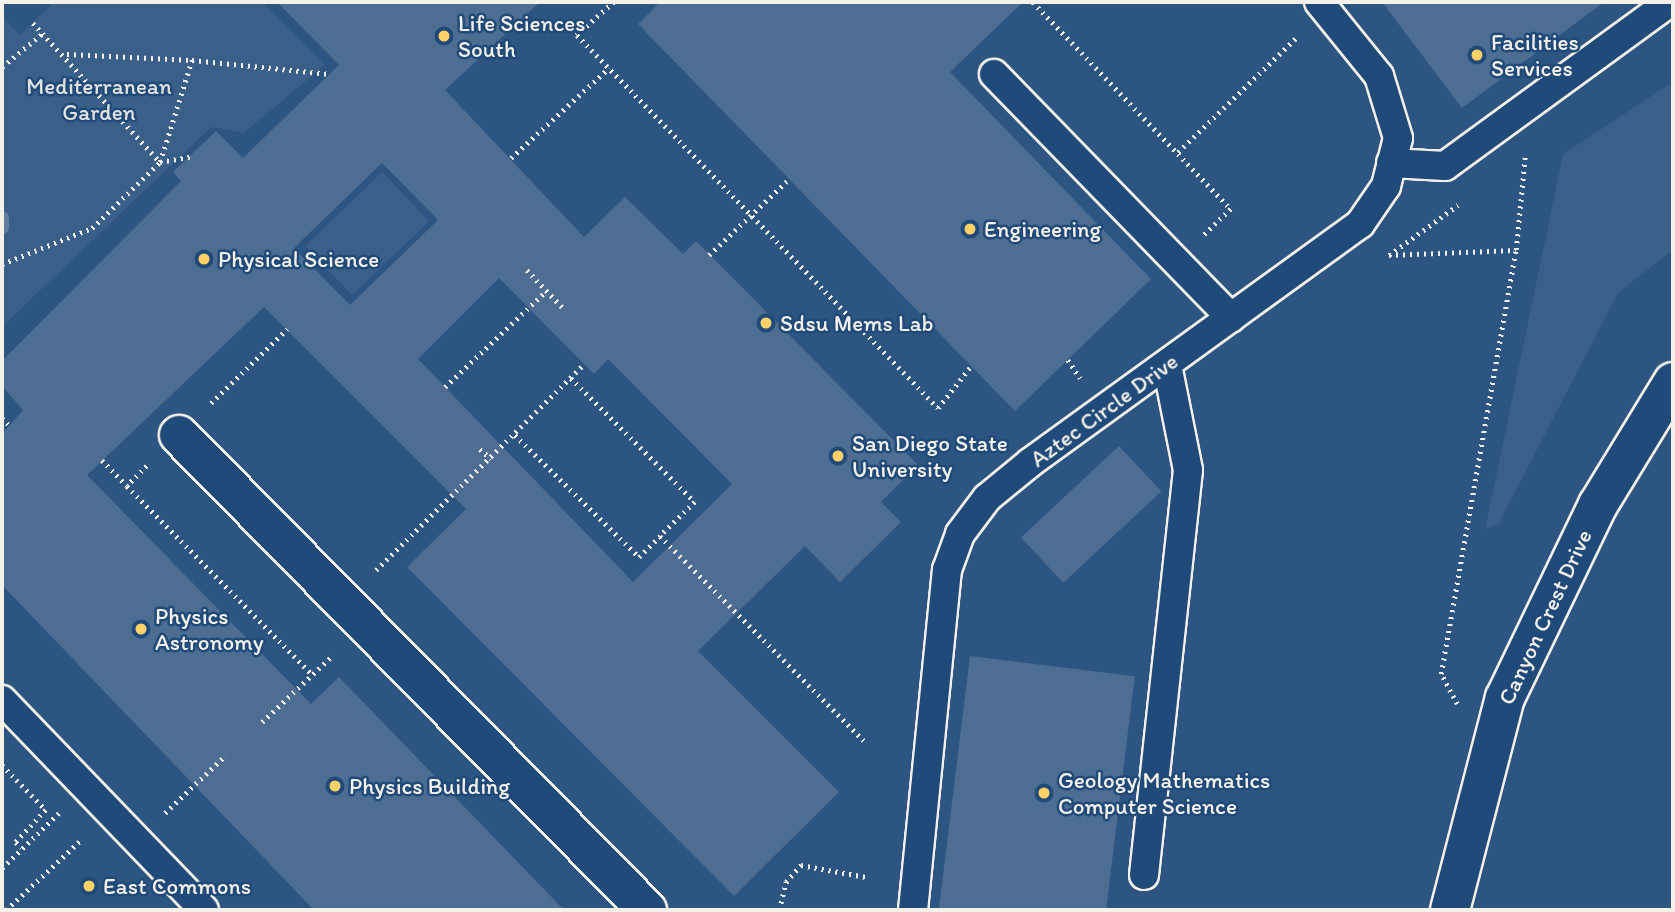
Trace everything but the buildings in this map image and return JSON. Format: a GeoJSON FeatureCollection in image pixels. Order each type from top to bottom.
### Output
{"type":"FeatureCollection","features":[{"type":"Feature","properties":{"kind":"street","name":"Canyon Crest Drive"},"geometry":{"type":"LineString","coordinates":[[1450,910],[1505,698],[1598,505],[1673,383]]}},
{"type":"Feature","properties":{"kind":"street"},"geometry":{"type":"LineString","coordinates":[[178,435],[647,910]]}},
{"type":"Feature","properties":{"kind":"lane","name":"Aztec Circle Drive"},"geometry":{"type":"LineString","coordinates":[[913,910],[947,570],[960,534],[1005,484],[1360,224],[1386,186],[1398,138],[1379,76],[1319,2]]}},
{"type":"Feature","properties":{"kind":"lane"},"geometry":{"type":"LineString","coordinates":[[1391,163],[1445,166],[1670,2]]}},
{"type":"Feature","properties":{"kind":"lane"},"geometry":{"type":"LineString","coordinates":[[993,74],[1231,318]]}},
{"type":"Feature","properties":{"kind":"lane"},"geometry":{"type":"LineString","coordinates":[[1144,875],[1188,470],[1167,365]]}},
{"type":"Feature","properties":{"kind":"lane"},"geometry":{"type":"LineString","coordinates":[[2,700],[204,910]]}},
{"type":"Feature","properties":{"kind":"path"},"geometry":{"type":"LineString","coordinates":[[614,2],[577,35],[938,408],[971,366]]}},
{"type":"Feature","properties":{"kind":"path"},"geometry":{"type":"LineString","coordinates":[[1033,2],[1231,209],[1203,236]]}},
{"type":"Feature","properties":{"kind":"path"},"geometry":{"type":"LineString","coordinates":[[33,23],[66,54],[160,162]]}},
{"type":"Feature","properties":{"kind":"path"},"geometry":{"type":"LineString","coordinates":[[2,67],[43,33]]}},
{"type":"Feature","properties":{"kind":"path"},"geometry":{"type":"LineString","coordinates":[[1178,152],[1298,35]]}},
{"type":"Feature","properties":{"kind":"path"},"geometry":{"type":"LineString","coordinates":[[66,54],[192,60],[330,74]]}},
{"type":"Feature","properties":{"kind":"path"},"geometry":{"type":"LineString","coordinates":[[2,264],[92,228],[160,162],[192,60]]}},
{"type":"Feature","properties":{"kind":"path"},"geometry":{"type":"LineString","coordinates":[[511,158],[609,68]]}},
{"type":"Feature","properties":{"kind":"path"},"geometry":{"type":"LineString","coordinates":[[160,162],[193,156]]}},
{"type":"Feature","properties":{"kind":"path"},"geometry":{"type":"LineString","coordinates":[[1487,762],[1441,674],[1516,250],[1525,156],[1514,164]]}},
{"type":"Feature","properties":{"kind":"path"},"geometry":{"type":"LineString","coordinates":[[709,255],[789,179]]}},
{"type":"Feature","properties":{"kind":"path"},"geometry":{"type":"LineString","coordinates":[[1462,202],[1388,256],[1516,250]]}},
{"type":"Feature","properties":{"kind":"path"},"geometry":{"type":"LineString","coordinates":[[527,270],[565,310]]}},
{"type":"Feature","properties":{"kind":"path"},"geometry":{"type":"LineString","coordinates":[[445,387],[546,291]]}},
{"type":"Feature","properties":{"kind":"path"},"geometry":{"type":"LineString","coordinates":[[1068,360],[1081,378]]}},
{"type":"Feature","properties":{"kind":"path"},"geometry":{"type":"LineString","coordinates":[[341,603],[491,459],[584,364]]}},
{"type":"Feature","properties":{"kind":"path"},"geometry":{"type":"LineString","coordinates":[[515,435],[639,556],[695,502],[571,378]]}},
{"type":"Feature","properties":{"kind":"path"},"geometry":{"type":"LineString","coordinates":[[2,418],[9,425]]}},
{"type":"Feature","properties":{"kind":"path"},"geometry":{"type":"LineString","coordinates":[[480,449],[491,459]]}},
{"type":"Feature","properties":{"kind":"path"},"geometry":{"type":"LineString","coordinates":[[102,460],[127,486]]}},
{"type":"Feature","properties":{"kind":"path"},"geometry":{"type":"LineString","coordinates":[[660,537],[867,744]]}},
{"type":"Feature","properties":{"kind":"path"},"geometry":{"type":"LineString","coordinates":[[262,722],[313,675]]}},
{"type":"Feature","properties":{"kind":"path"},"geometry":{"type":"LineString","coordinates":[[136,840],[226,755]]}},
{"type":"Feature","properties":{"kind":"path"},"geometry":{"type":"LineString","coordinates":[[2,765],[46,810],[16,842],[22,848]]}},
{"type":"Feature","properties":{"kind":"path"},"geometry":{"type":"LineString","coordinates":[[2,868],[86,788]]}},
{"type":"Feature","properties":{"kind":"path"},"geometry":{"type":"LineString","coordinates":[[6,910],[109,812]]}},
{"type":"Feature","properties":{"kind":"path"},"geometry":{"type":"LineString","coordinates":[[779,910],[786,882],[801,865],[866,877]]}},
{"type":"Feature","properties":{"kind":"shaded area","name":"San Diego State University"},"geometry":{"type":"Polygon","coordinates":[[[2,2],[1673,2],[1673,910],[2,910],[2,2]]]}},
{"type":"Feature","properties":{"kind":"green space","name":"Mediterranean Garden"},"geometry":{"type":"Polygon","coordinates":[[[54,2],[262,2],[325,65],[244,133],[211,127],[4,325],[2,17],[20,35],[54,2]]]}},
{"type":"Feature","properties":{"kind":"green space"},"geometry":{"type":"Polygon","coordinates":[[[1673,82],[1673,250],[1618,293],[1499,523],[1485,530],[1563,154],[1673,82]]]}},
{"type":"Feature","properties":{"kind":"green space"},"geometry":{"type":"Polygon","coordinates":[[[382,172],[429,221],[352,295],[305,246],[382,172]]]}},
{"type":"Feature","properties":{"kind":"waterway"},"geometry":{"type":"LineString","coordinates":[[2,218],[2,227]]}},
{"type":"Feature","properties":{"kind":"place","name":"Life Sciences South"},"geometry":{"type":"Point","coordinates":[444,36]}},
{"type":"Feature","properties":{"kind":"place","name":"Facilities Services"},"geometry":{"type":"Point","coordinates":[1477,55]}},
{"type":"Feature","properties":{"kind":"place","name":"Engineering"},"geometry":{"type":"Point","coordinates":[970,229]}},
{"type":"Feature","properties":{"kind":"place","name":"Physical Science"},"geometry":{"type":"Point","coordinates":[204,259]}},
{"type":"Feature","properties":{"kind":"place","name":"Sdsu Mems Lab"},"geometry":{"type":"Point","coordinates":[766,323]}},
{"type":"Feature","properties":{"kind":"place","name":"San Diego State University"},"geometry":{"type":"Point","coordinates":[838,456]}},
{"type":"Feature","properties":{"kind":"place","name":"Physics Astronomy"},"geometry":{"type":"Point","coordinates":[141,629]}},
{"type":"Feature","properties":{"kind":"place","name":"Physics Building"},"geometry":{"type":"Point","coordinates":[335,786]}},
{"type":"Feature","properties":{"kind":"place","name":"Geology Mathematics Computer Science"},"geometry":{"type":"Point","coordinates":[1044,793]}},
{"type":"Feature","properties":{"kind":"place","name":"East Commons"},"geometry":{"type":"Point","coordinates":[89,886]}}]}
